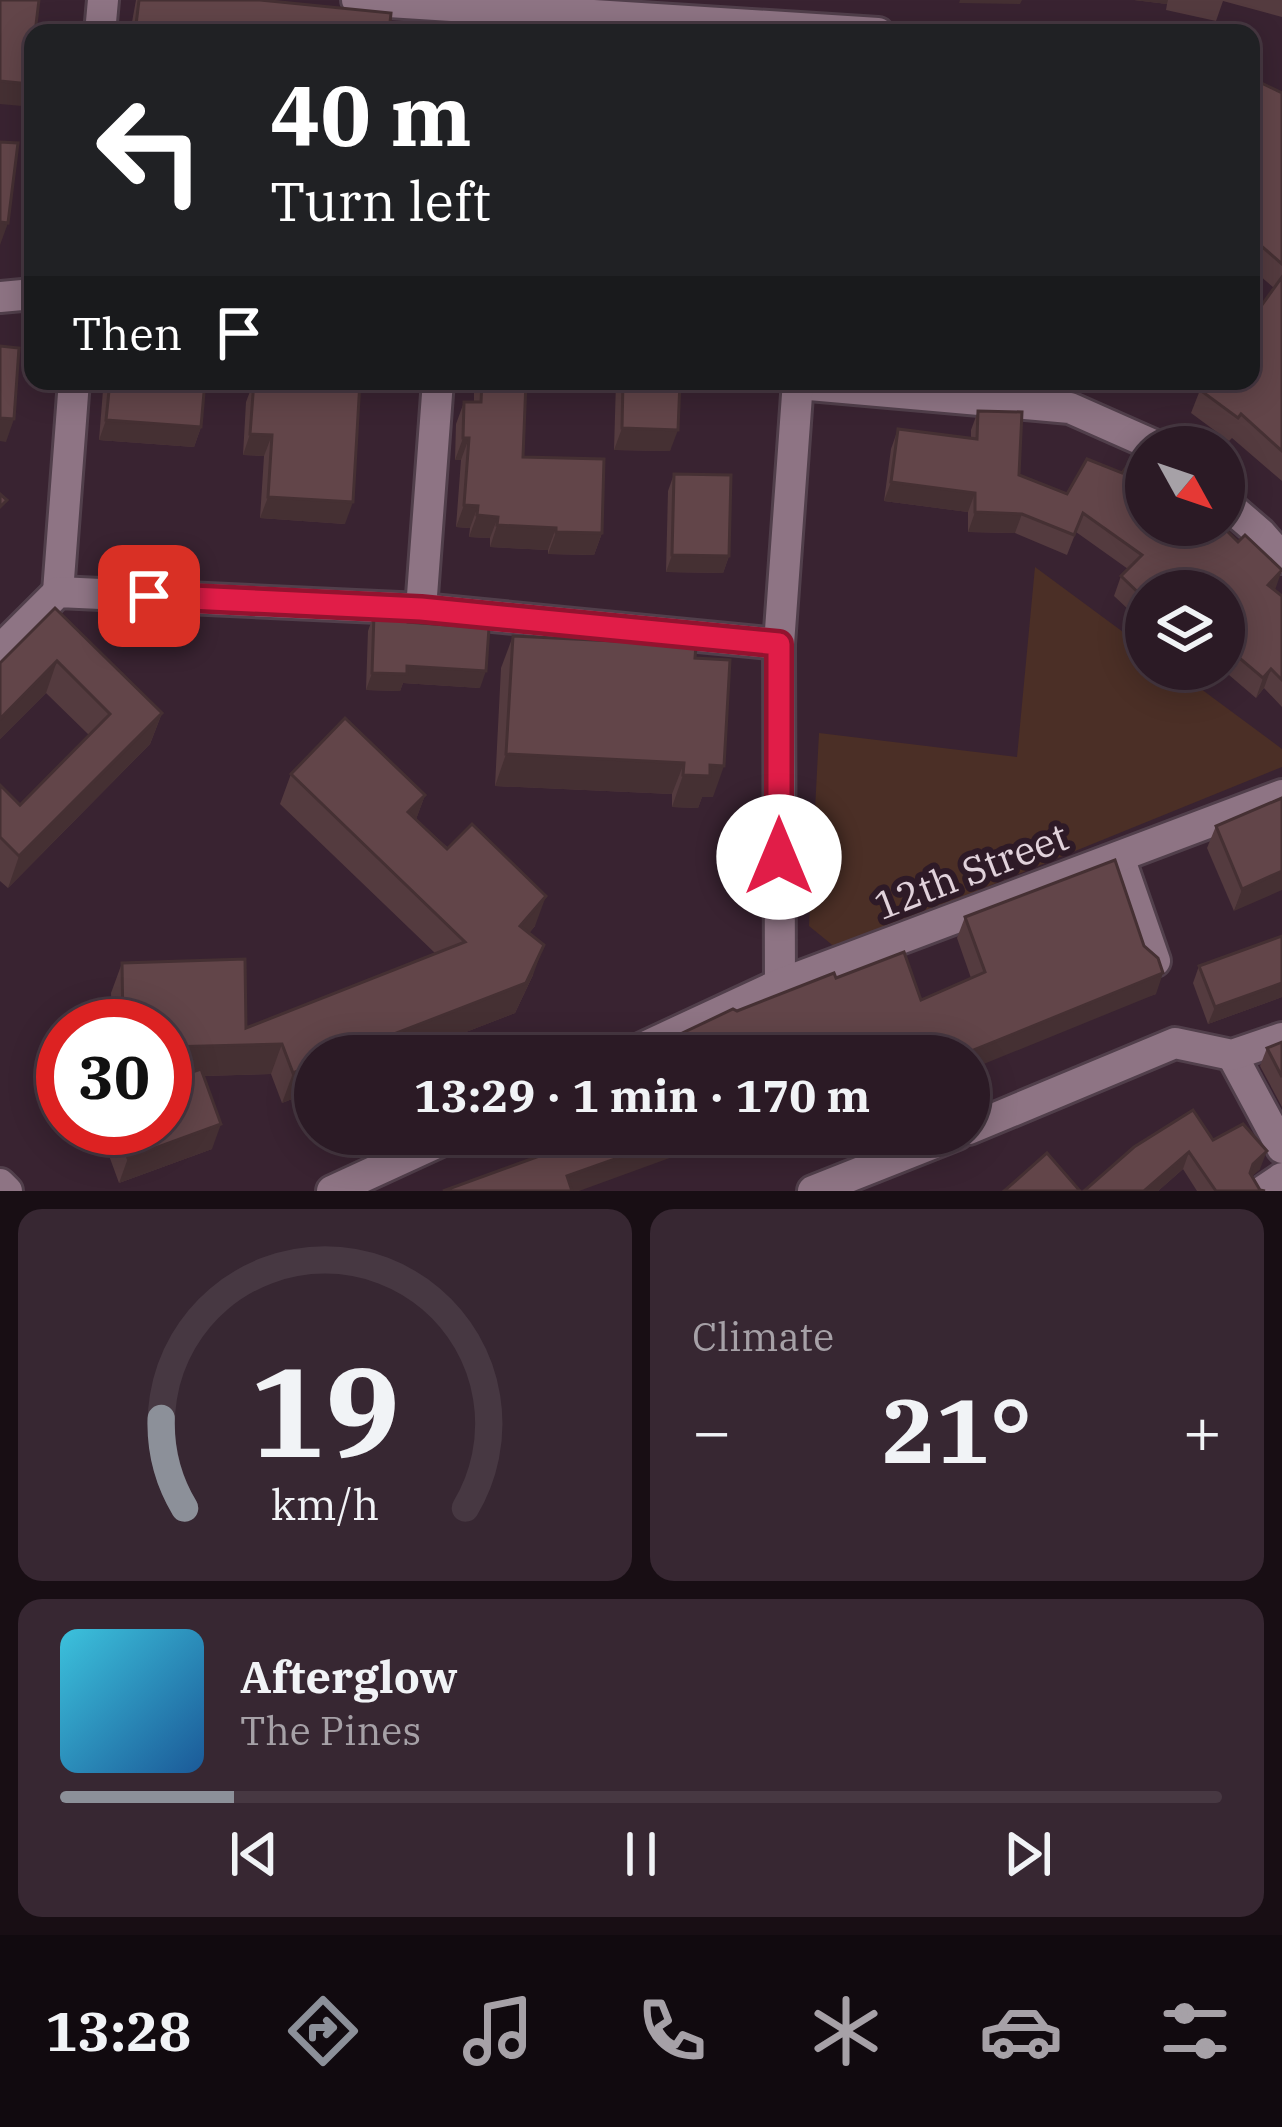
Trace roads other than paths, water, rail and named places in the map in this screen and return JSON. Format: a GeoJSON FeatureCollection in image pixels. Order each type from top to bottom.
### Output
{"type":"FeatureCollection","features":[{"type":"Feature","properties":{"kind":"street"},"geometry":{"type":"LineString","coordinates":[[357,0],[466,14],[828,21]]}},
{"type":"Feature","properties":{"kind":"street"},"geometry":{"type":"LineString","coordinates":[[0,650],[58,592],[73,390]]}},
{"type":"Feature","properties":{"kind":"street"},"geometry":{"type":"LineString","coordinates":[[421,609],[437,390]]}},
{"type":"Feature","properties":{"kind":"street"},"geometry":{"type":"LineString","coordinates":[[779,984],[779,644],[797,390]]}},
{"type":"Feature","properties":{"kind":"street"},"geometry":{"type":"LineString","coordinates":[[871,390],[1070,409],[1125,433]]}},
{"type":"Feature","properties":{"kind":"street"},"geometry":{"type":"LineString","coordinates":[[1245,520],[1282,558]]}},
{"type":"Feature","properties":{"kind":"street"},"geometry":{"type":"LineString","coordinates":[[58,592],[421,609],[779,644]]}},
{"type":"Feature","properties":{"kind":"street","name":"12th Street"},"geometry":{"type":"LineString","coordinates":[[670,1035],[779,984],[1282,796]]}},
{"type":"Feature","properties":{"kind":"street"},"geometry":{"type":"LineString","coordinates":[[1119,856],[1154,961]]}},
{"type":"Feature","properties":{"kind":"street"},"geometry":{"type":"LineString","coordinates":[[990,1120],[1175,1043],[1232,1054],[1282,1038]]}},
{"type":"Feature","properties":{"kind":"street"},"geometry":{"type":"LineString","coordinates":[[1232,1054],[1282,1148]]}},
{"type":"Feature","properties":{"kind":"street"},"geometry":{"type":"LineString","coordinates":[[342,1189],[412,1155]]}},
{"type":"Feature","properties":{"kind":"street"},"geometry":{"type":"LineString","coordinates":[[813,1191],[904,1155]]}},
{"type":"Feature","properties":{"kind":"street"},"geometry":{"type":"LineString","coordinates":[[1263,1191],[1282,1178]]}},
{"type":"Feature","properties":{"kind":"street"},"geometry":{"type":"LineString","coordinates":[[0,1184],[7,1191]]}}]}
